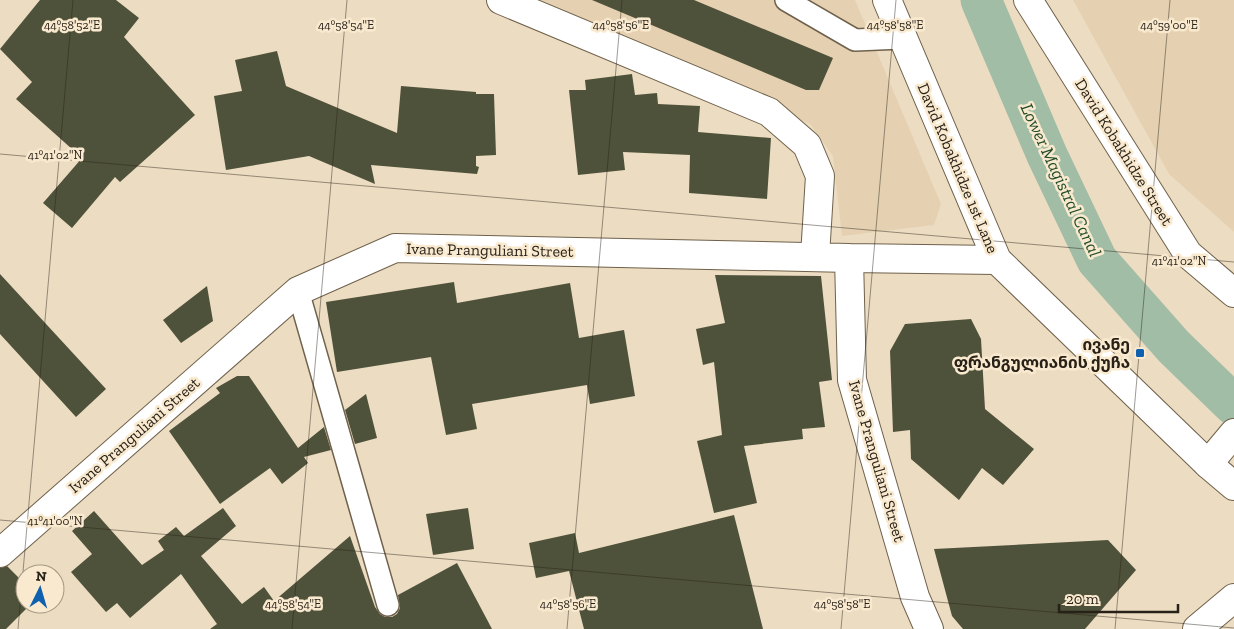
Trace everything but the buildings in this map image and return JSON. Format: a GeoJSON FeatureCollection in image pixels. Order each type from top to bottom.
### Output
{"type":"FeatureCollection","features":[{"type":"Feature","properties":{"kind":"street"},"geometry":{"type":"LineString","coordinates":[[500,0],[769,112],[807,145],[820,176],[815,256]]}},
{"type":"Feature","properties":{"kind":"street","name":"David Kobakhidze 1st Lane"},"geometry":{"type":"LineString","coordinates":[[887,0],[997,260],[1208,464]]}},
{"type":"Feature","properties":{"kind":"street","name":"David Kobakhidze Street"},"geometry":{"type":"LineString","coordinates":[[1028,0],[1188,254],[1234,293]]}},
{"type":"Feature","properties":{"kind":"street","name":"Ivane Pranguliani Street"},"geometry":{"type":"LineString","coordinates":[[0,553],[298,291],[395,248],[997,260]]}},
{"type":"Feature","properties":{"kind":"street","name":"Ivane Pranguliani Street"},"geometry":{"type":"LineString","coordinates":[[849,258],[852,380],[915,597],[929,629]]}},
{"type":"Feature","properties":{"kind":"street"},"geometry":{"type":"LineString","coordinates":[[1234,433],[1208,464],[1234,486]]}},
{"type":"Feature","properties":{"kind":"street"},"geometry":{"type":"LineString","coordinates":[[1197,629],[1234,598]]}},
{"type":"Feature","properties":{"kind":"lane"},"geometry":{"type":"LineString","coordinates":[[786,0],[854,40],[902,38]]}},
{"type":"Feature","properties":{"kind":"lane"},"geometry":{"type":"LineString","coordinates":[[298,291],[388,605]]}},
{"type":"Feature","properties":{"kind":"shaded area"},"geometry":{"type":"Polygon","coordinates":[[[524,0],[855,0],[941,204],[934,225],[842,236],[833,156],[810,124],[524,0]]]}},
{"type":"Feature","properties":{"kind":"shaded area"},"geometry":{"type":"Polygon","coordinates":[[[1073,0],[1234,0],[1234,232],[1169,174],[1073,0]]]}},
{"type":"Feature","properties":{"kind":"waterway","name":"Lower Magistral Canal"},"geometry":{"type":"LineString","coordinates":[[981,0],[1047,155],[1097,260],[1174,347],[1234,405]]}},
{"type":"Feature","properties":{"kind":"place","name":"ივანე ფრანგულიანის ქუჩა"},"geometry":{"type":"Point","coordinates":[1140,353]}}]}
